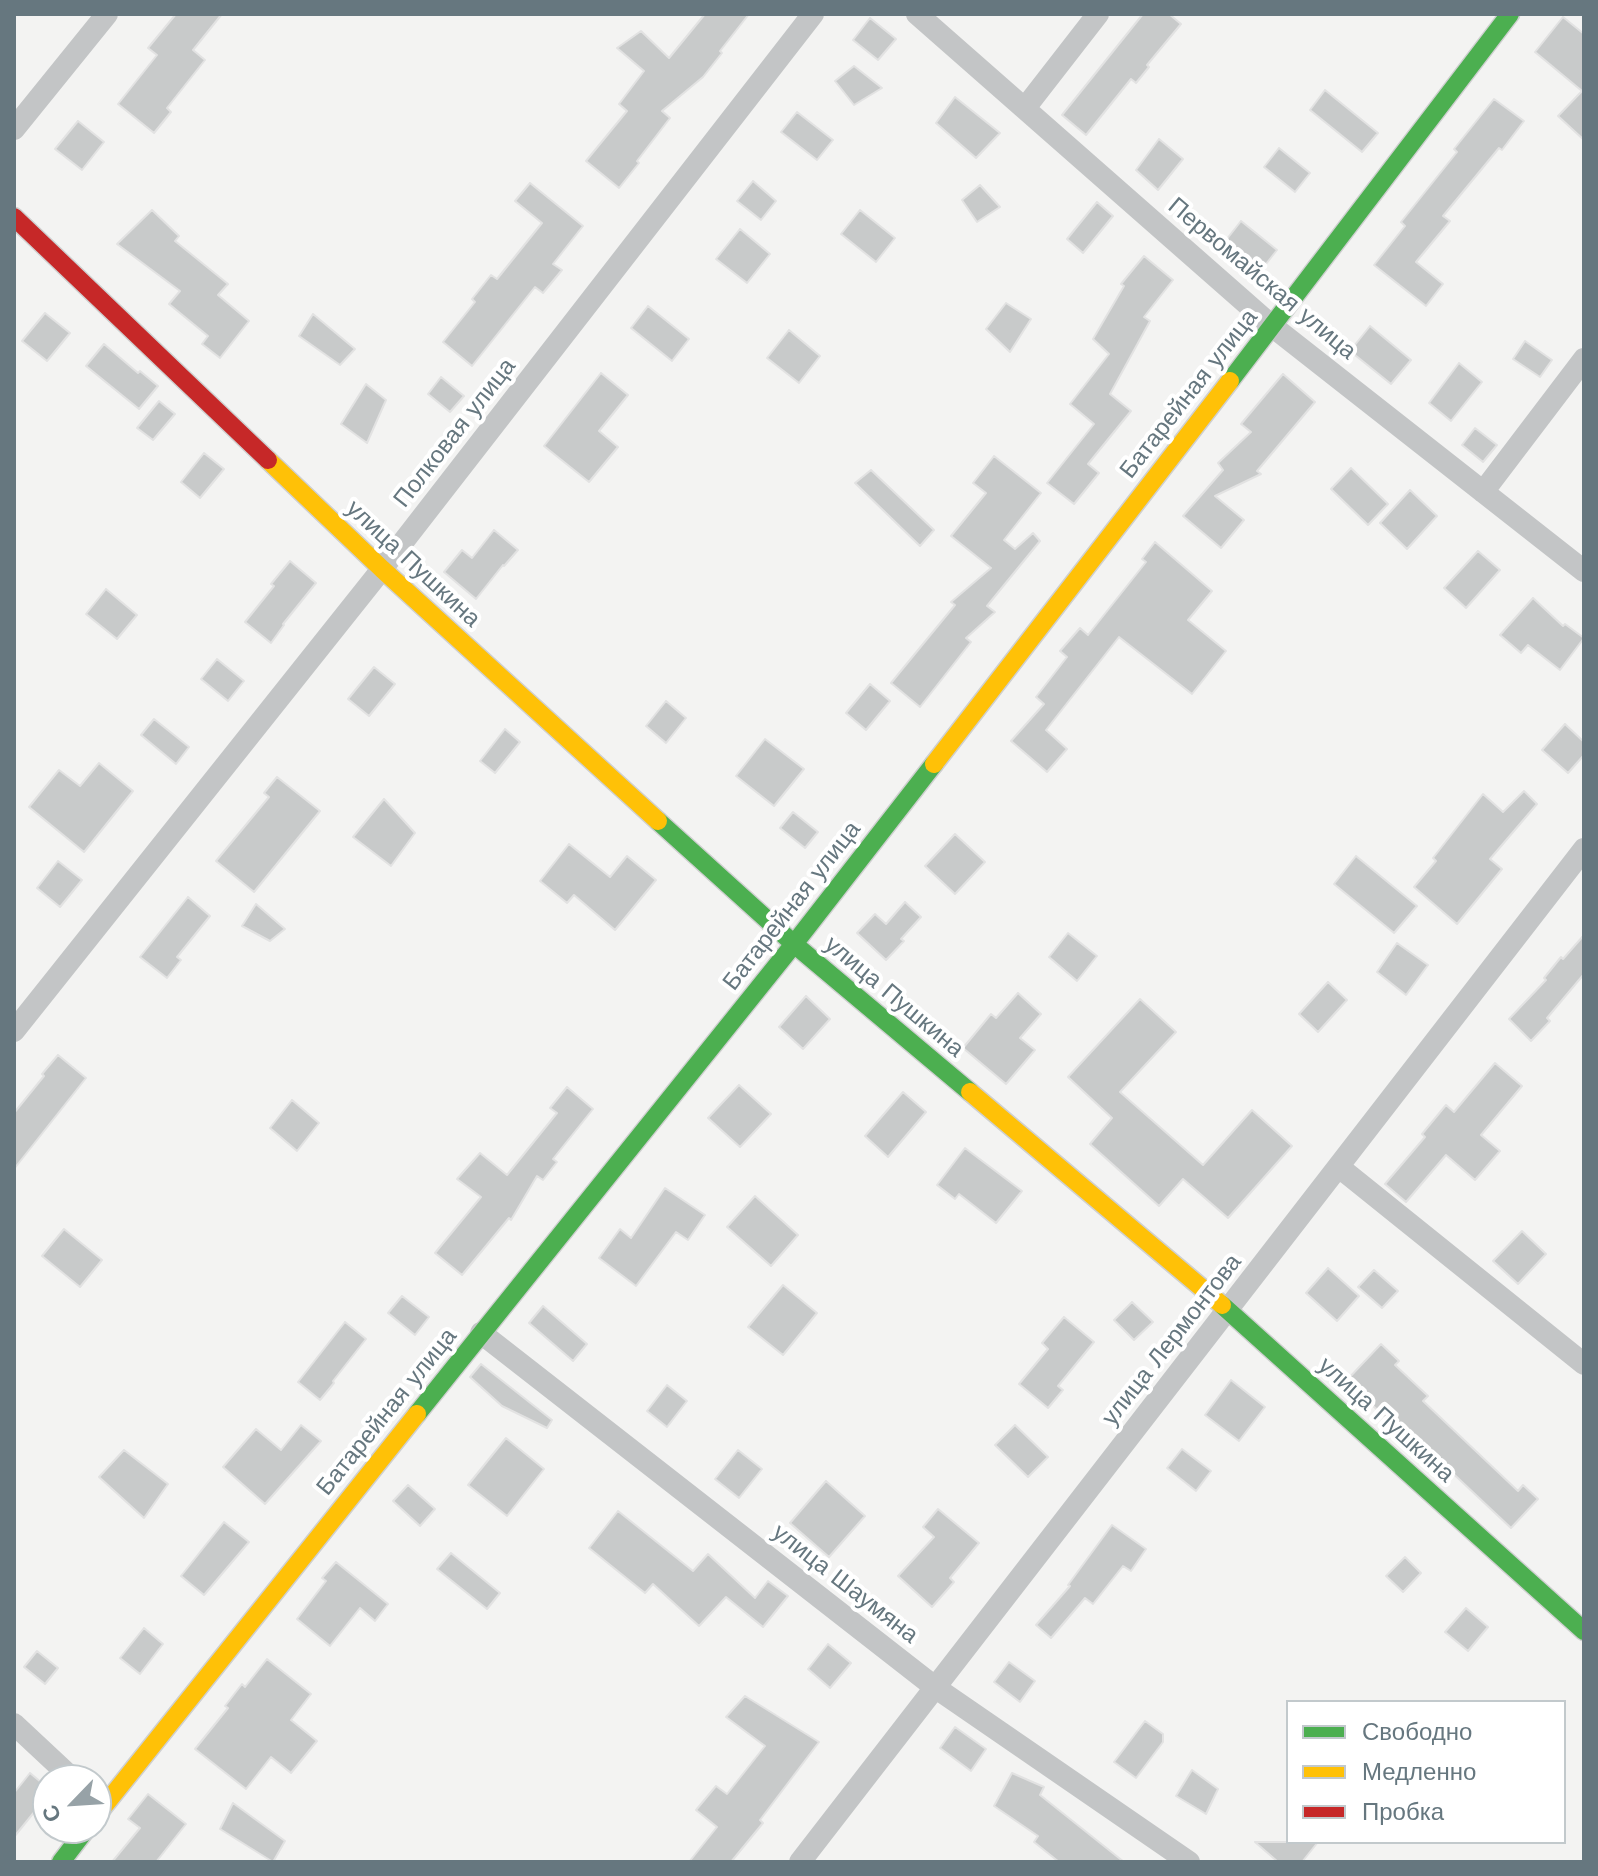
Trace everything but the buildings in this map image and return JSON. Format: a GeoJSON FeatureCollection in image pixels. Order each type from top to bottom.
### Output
{"type":"FeatureCollection","features":[{"type":"Feature","properties":{"kind":"street"},"geometry":{"type":"LineString","coordinates":[[14,129],[107,14]]}},
{"type":"Feature","properties":{"kind":"street","name":"Полковая улица"},"geometry":{"type":"LineString","coordinates":[[14,1031],[382,569],[813,14]]}},
{"type":"Feature","properties":{"kind":"street","name":"Первомайская улица"},"geometry":{"type":"LineString","coordinates":[[917,14],[1272,326],[1584,571]]}},
{"type":"Feature","properties":{"kind":"street"},"geometry":{"type":"LineString","coordinates":[[1025,108],[1098,14]]}},
{"type":"Feature","properties":{"kind":"street","name":"Батарейная улица"},"geometry":{"type":"LineString","coordinates":[[112,1791],[794,944],[1510,14]]}},
{"type":"Feature","properties":{"kind":"street","name":"улица Пушкина"},"geometry":{"type":"LineString","coordinates":[[14,217],[382,569],[794,944],[1228,1310],[1584,1631]]}},
{"type":"Feature","properties":{"kind":"street"},"geometry":{"type":"LineString","coordinates":[[1483,492],[1584,359]]}},
{"type":"Feature","properties":{"kind":"street","name":"улица Лермонтова"},"geometry":{"type":"LineString","coordinates":[[800,1862],[1581,859]]}},
{"type":"Feature","properties":{"kind":"street"},"geometry":{"type":"LineString","coordinates":[[1339,1167],[1584,1364]]}},
{"type":"Feature","properties":{"kind":"street","name":"улица Шаумяна"},"geometry":{"type":"LineString","coordinates":[[481,1333],[936,1688],[1189,1862]]}},
{"type":"Feature","properties":{"kind":"street"},"geometry":{"type":"LineString","coordinates":[[14,1724],[57,1764]]}},
{"type":"Feature","properties":{"kind":"street"},"geometry":{"type":"LineString","coordinates":[[61,1862],[75,1844]]}},
{"type":"Feature","properties":{"kind":"traffic: fast"},"geometry":{"type":"LineString","coordinates":[[1230,381],[1510,14]]}},
{"type":"Feature","properties":{"kind":"traffic: fast"},"geometry":{"type":"LineString","coordinates":[[417,1414],[794,944],[934,764]]}},
{"type":"Feature","properties":{"kind":"traffic: fast"},"geometry":{"type":"LineString","coordinates":[[658,821],[794,944],[970,1092]]}},
{"type":"Feature","properties":{"kind":"traffic: fast"},"geometry":{"type":"LineString","coordinates":[[1222,1305],[1584,1631]]}},
{"type":"Feature","properties":{"kind":"traffic: fast"},"geometry":{"type":"LineString","coordinates":[[61,1862],[75,1844]]}},
{"type":"Feature","properties":{"kind":"traffic: slow"},"geometry":{"type":"LineString","coordinates":[[934,764],[1230,381]]}},
{"type":"Feature","properties":{"kind":"traffic: slow"},"geometry":{"type":"LineString","coordinates":[[268,460],[382,569],[658,821]]}},
{"type":"Feature","properties":{"kind":"traffic: slow"},"geometry":{"type":"LineString","coordinates":[[970,1092],[1222,1305]]}},
{"type":"Feature","properties":{"kind":"traffic: slow"},"geometry":{"type":"LineString","coordinates":[[112,1796],[417,1414]]}},
{"type":"Feature","properties":{"kind":"traffic: jam"},"geometry":{"type":"LineString","coordinates":[[14,217],[268,460]]}}]}
